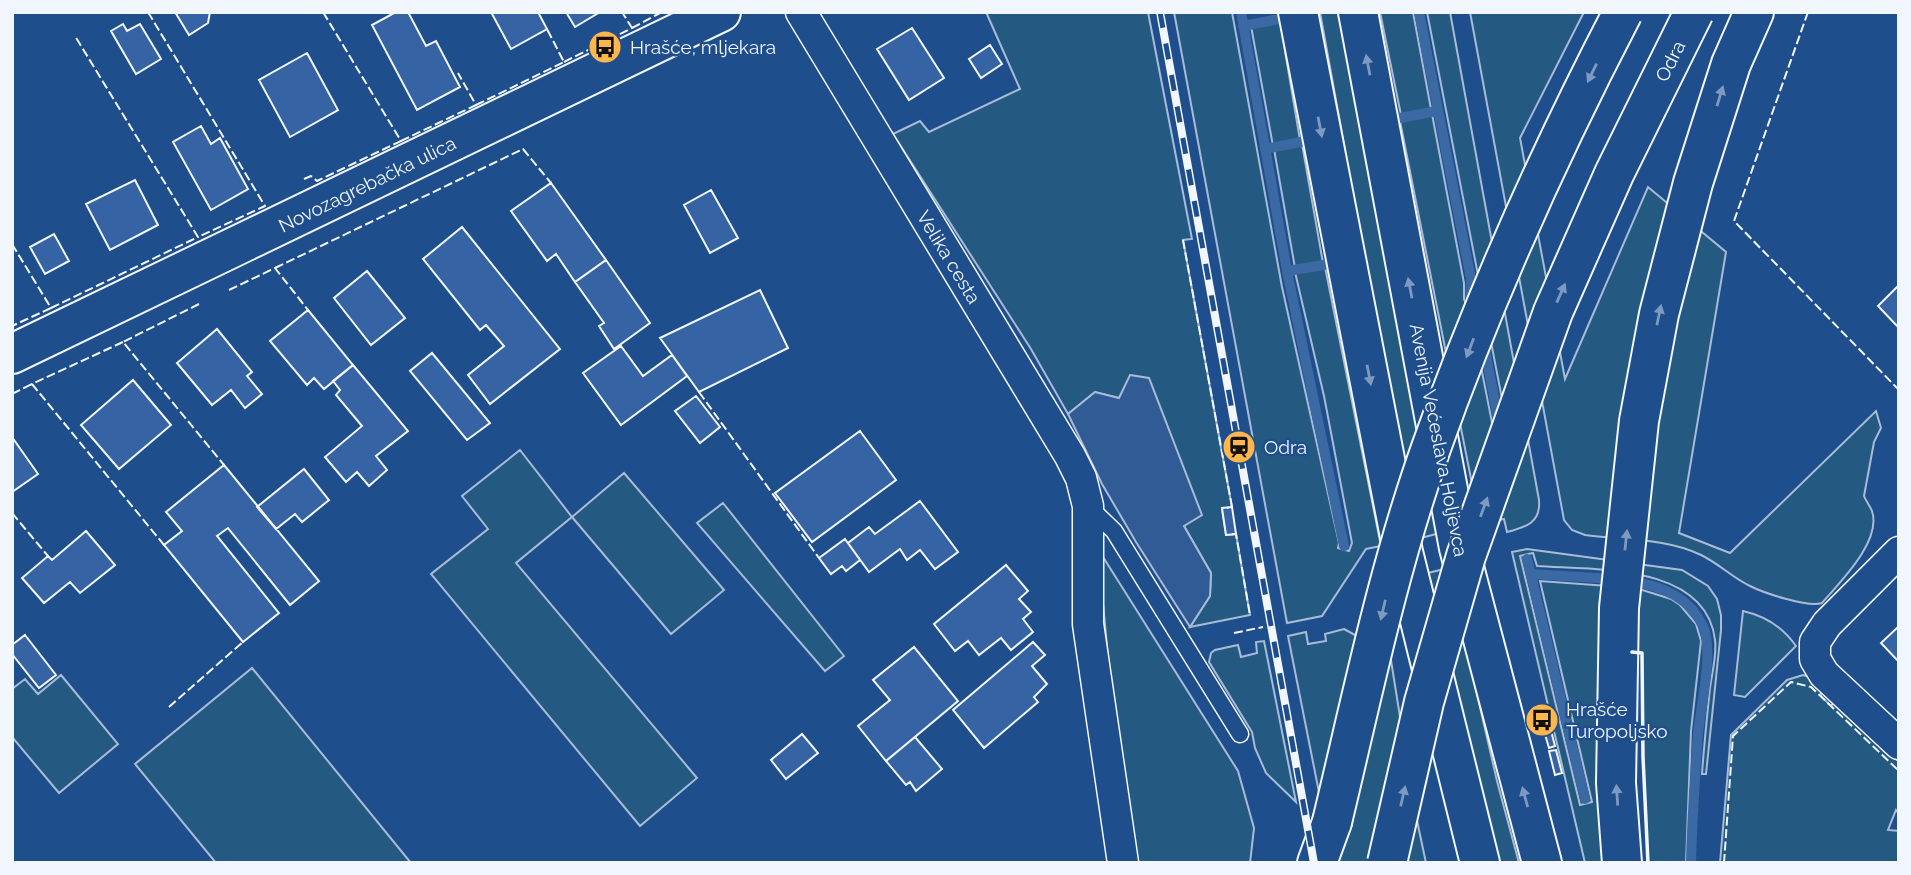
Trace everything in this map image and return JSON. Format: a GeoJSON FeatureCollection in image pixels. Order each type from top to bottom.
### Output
{"type":"FeatureCollection","features":[{"type":"Feature","properties":{"kind":"main road","name":"Novozagrebačka ulica"},"geometry":{"type":"LineString","coordinates":[[12,354],[721,12]]}},
{"type":"Feature","properties":{"kind":"main road"},"geometry":{"type":"LineString","coordinates":[[1298,12],[1403,552],[1480,863]]}},
{"type":"Feature","properties":{"kind":"main road","name":"Avenija Većeslava Holjevca"},"geometry":{"type":"LineString","coordinates":[[1358,12],[1459,548],[1542,863]]}},
{"type":"Feature","properties":{"kind":"main road"},"geometry":{"type":"LineString","coordinates":[[1326,863],[1332,822],[1389,587],[1430,449],[1492,290],[1556,146],[1623,12]]}},
{"type":"Feature","properties":{"kind":"main road","name":"Odra"},"geometry":{"type":"LineString","coordinates":[[1387,863],[1424,702],[1466,556],[1553,312],[1614,174],[1695,12]]}},
{"type":"Feature","properties":{"kind":"main road"},"geometry":{"type":"LineString","coordinates":[[1622,863],[1616,783],[1619,608],[1639,421],[1659,314],[1693,183],[1731,64],[1754,12]]}},
{"type":"Feature","properties":{"kind":"main road"},"geometry":{"type":"LineString","coordinates":[[1317,863],[1332,822]]}},
{"type":"Feature","properties":{"kind":"street","name":"Velika cesta"},"geometry":{"type":"LineString","coordinates":[[806,14],[1081,478],[1088,506],[1088,624],[1123,863]]}},
{"type":"Feature","properties":{"kind":"street"},"geometry":{"type":"LineString","coordinates":[[1899,552],[1827,624],[1815,642],[1815,659],[1824,674],[1899,744]]}},
{"type":"Feature","properties":{"kind":"lane"},"geometry":{"type":"LineString","coordinates":[[1088,506],[1103,517],[1115,531],[1240,733]]}},
{"type":"Feature","properties":{"kind":"shaded area"},"geometry":{"type":"Polygon","coordinates":[[[986,12],[1148,12],[1192,239],[1183,240],[1232,507],[1222,509],[1226,535],[1236,534],[1250,615],[1190,627],[1210,596],[1211,573],[1119,398],[1095,392],[1068,414],[1031,349],[893,134],[920,121],[929,132],[1020,89],[986,12]]]}},
{"type":"Feature","properties":{"kind":"shaded area"},"geometry":{"type":"Polygon","coordinates":[[[1174,12],[1232,12],[1282,287],[1338,548],[1349,551],[1352,543],[1324,396],[1295,272],[1325,267],[1381,546],[1366,549],[1322,616],[1287,623],[1174,12]]]}},
{"type":"Feature","properties":{"kind":"shaded area"},"geometry":{"type":"Polygon","coordinates":[[[1320,12],[1339,12],[1440,533],[1421,538],[1370,288],[1320,12]]]}},
{"type":"Feature","properties":{"kind":"shaded area"},"geometry":{"type":"Polygon","coordinates":[[[1380,12],[1413,12],[1431,109],[1401,115],[1380,12]]]}},
{"type":"Feature","properties":{"kind":"shaded area"},"geometry":{"type":"Polygon","coordinates":[[[1427,12],[1450,12],[1539,500],[1538,514],[1531,523],[1507,532],[1504,519],[1480,524],[1400,121],[1432,114],[1464,283],[1464,299],[1471,316],[1497,448],[1510,440],[1427,12]]]}},
{"type":"Feature","properties":{"kind":"shaded area"},"geometry":{"type":"Polygon","coordinates":[[[1470,12],[1584,12],[1520,138],[1565,379],[1648,187],[1726,252],[1679,533],[1730,553],[1876,411],[1881,428],[1874,442],[1864,496],[1872,511],[1871,535],[1848,573],[1822,603],[1797,602],[1757,589],[1707,558],[1687,549],[1659,543],[1585,535],[1572,530],[1564,520],[1470,12]]]}},
{"type":"Feature","properties":{"kind":"shaded area"},"geometry":{"type":"Polygon","coordinates":[[[1280,21],[1300,140],[1273,146],[1251,26],[1280,21]]]}},
{"type":"Feature","properties":{"kind":"shaded area"},"geometry":{"type":"Polygon","coordinates":[[[1302,144],[1323,263],[1295,268],[1274,149],[1302,144]]]}},
{"type":"Feature","properties":{"kind":"shaded area"},"geometry":{"type":"Polygon","coordinates":[[[1130,375],[1149,378],[1202,515],[1184,526],[1211,573],[1210,596],[1190,627],[1102,484],[1068,414],[1095,392],[1119,398],[1130,375]]]}},
{"type":"Feature","properties":{"kind":"shaded area"},"geometry":{"type":"Polygon","coordinates":[[[520,450],[572,517],[516,563],[697,778],[640,826],[431,574],[488,529],[462,496],[520,450]]]}},
{"type":"Feature","properties":{"kind":"shaded area"},"geometry":{"type":"Polygon","coordinates":[[[624,473],[724,590],[671,634],[572,517],[624,473]]]}},
{"type":"Feature","properties":{"kind":"shaded area"},"geometry":{"type":"Polygon","coordinates":[[[723,503],[844,656],[825,671],[697,523],[723,503]]]}},
{"type":"Feature","properties":{"kind":"shaded area"},"geometry":{"type":"Polygon","coordinates":[[[1098,549],[1238,771],[1254,828],[1250,863],[1138,863],[1111,689],[1098,549]]]}},
{"type":"Feature","properties":{"kind":"shaded area"},"geometry":{"type":"Polygon","coordinates":[[[1527,549],[1682,570],[1708,586],[1717,599],[1721,630],[1706,774],[1702,774],[1715,652],[1715,640],[1707,615],[1691,597],[1669,584],[1644,576],[1587,568],[1537,566],[1533,553],[1520,556],[1580,805],[1592,802],[1540,581],[1636,588],[1671,599],[1680,605],[1696,624],[1701,641],[1691,731],[1686,863],[1648,863],[1642,653],[1632,652],[1605,863],[1585,863],[1512,552],[1527,549]]]}},
{"type":"Feature","properties":{"kind":"shaded area"},"geometry":{"type":"Polygon","coordinates":[[[1448,568],[1497,781],[1519,863],[1499,863],[1428,573],[1448,568]]]}},
{"type":"Feature","properties":{"kind":"shaded area"},"geometry":{"type":"Polygon","coordinates":[[[1743,611],[1773,623],[1796,646],[1745,697],[1734,695],[1743,611]]]}},
{"type":"Feature","properties":{"kind":"shaded area"},"geometry":{"type":"Polygon","coordinates":[[[1344,629],[1390,654],[1426,863],[1333,863],[1288,636],[1306,632],[1308,644],[1326,641],[1325,634],[1344,629]]]}},
{"type":"Feature","properties":{"kind":"shaded area"},"geometry":{"type":"Polygon","coordinates":[[[1264,641],[1296,802],[1266,773],[1255,748],[1252,732],[1209,662],[1211,653],[1215,650],[1238,645],[1241,657],[1257,653],[1256,642],[1264,641]]]}},
{"type":"Feature","properties":{"kind":"shaded area"},"geometry":{"type":"Polygon","coordinates":[[[252,668],[411,863],[216,863],[135,764],[252,668]]]}},
{"type":"Feature","properties":{"kind":"shaded area"},"geometry":{"type":"Polygon","coordinates":[[[61,675],[118,744],[59,793],[12,737],[12,689],[25,679],[38,694],[61,675]]]}},
{"type":"Feature","properties":{"kind":"shaded area"},"geometry":{"type":"Polygon","coordinates":[[[1803,675],[1810,677],[1825,690],[1820,695],[1831,706],[1836,700],[1899,762],[1899,814],[1896,810],[1888,830],[1899,831],[1899,863],[1720,863],[1731,735],[1787,680],[1803,675]]]}},
{"type":"Feature","properties":{"kind":"building"},"geometry":{"type":"Polygon","coordinates":[[[175,12],[210,12],[208,23],[189,35],[175,12]]]}},
{"type":"Feature","properties":{"kind":"building"},"geometry":{"type":"Polygon","coordinates":[[[396,12],[408,12],[426,46],[436,41],[460,87],[417,110],[372,25],[396,12]]]}},
{"type":"Feature","properties":{"kind":"building"},"geometry":{"type":"Polygon","coordinates":[[[491,12],[538,12],[547,29],[511,49],[491,12]]]}},
{"type":"Feature","properties":{"kind":"building"},"geometry":{"type":"Polygon","coordinates":[[[566,12],[600,12],[575,27],[566,12]]]}},
{"type":"Feature","properties":{"kind":"building"},"geometry":{"type":"Polygon","coordinates":[[[123,24],[127,31],[140,24],[161,59],[136,74],[111,31],[123,24]]]}},
{"type":"Feature","properties":{"kind":"building"},"geometry":{"type":"Polygon","coordinates":[[[912,28],[944,78],[909,100],[877,49],[912,28]]]}},
{"type":"Feature","properties":{"kind":"building"},"geometry":{"type":"Polygon","coordinates":[[[990,45],[1002,64],[981,78],[969,59],[990,45]]]}},
{"type":"Feature","properties":{"kind":"building"},"geometry":{"type":"Polygon","coordinates":[[[307,53],[338,110],[290,137],[259,80],[307,53]]]}},
{"type":"Feature","properties":{"kind":"building"},"geometry":{"type":"Polygon","coordinates":[[[201,126],[211,144],[220,138],[248,189],[211,210],[173,142],[201,126]]]}},
{"type":"Feature","properties":{"kind":"building"},"geometry":{"type":"Polygon","coordinates":[[[135,180],[158,225],[110,250],[86,204],[135,180]]]}},
{"type":"Feature","properties":{"kind":"building"},"geometry":{"type":"Polygon","coordinates":[[[551,183],[606,260],[575,282],[556,254],[547,261],[511,211],[551,183]]]}},
{"type":"Feature","properties":{"kind":"building"},"geometry":{"type":"Polygon","coordinates":[[[711,190],[738,238],[710,253],[684,205],[711,190]]]}},
{"type":"Feature","properties":{"kind":"building"},"geometry":{"type":"Polygon","coordinates":[[[462,227],[560,349],[490,404],[468,375],[504,346],[486,325],[480,330],[423,259],[462,227]]]}},
{"type":"Feature","properties":{"kind":"building"},"geometry":{"type":"Polygon","coordinates":[[[54,234],[69,261],[45,274],[30,247],[54,234]]]}},
{"type":"Feature","properties":{"kind":"building"},"geometry":{"type":"Polygon","coordinates":[[[606,260],[650,323],[614,349],[599,326],[604,323],[575,282],[606,260]]]}},
{"type":"Feature","properties":{"kind":"building"},"geometry":{"type":"Polygon","coordinates":[[[367,271],[405,318],[371,345],[334,298],[367,271]]]}},
{"type":"Feature","properties":{"kind":"building"},"geometry":{"type":"Polygon","coordinates":[[[1899,285],[1899,328],[1878,306],[1899,285]]]}},
{"type":"Feature","properties":{"kind":"building"},"geometry":{"type":"Polygon","coordinates":[[[760,290],[788,348],[699,392],[660,338],[760,290]]]}},
{"type":"Feature","properties":{"kind":"building"},"geometry":{"type":"Polygon","coordinates":[[[308,310],[353,365],[324,389],[314,378],[307,385],[270,341],[308,310]]]}},
{"type":"Feature","properties":{"kind":"building"},"geometry":{"type":"Polygon","coordinates":[[[217,329],[252,372],[247,376],[262,394],[245,408],[231,390],[212,405],[177,363],[217,329]]]}},
{"type":"Feature","properties":{"kind":"building"},"geometry":{"type":"Polygon","coordinates":[[[621,346],[643,376],[672,355],[687,376],[621,425],[583,373],[621,346]]]}},
{"type":"Feature","properties":{"kind":"building"},"geometry":{"type":"Polygon","coordinates":[[[432,353],[490,423],[467,440],[410,371],[432,353]]]}},
{"type":"Feature","properties":{"kind":"building"},"geometry":{"type":"Polygon","coordinates":[[[353,365],[408,431],[376,456],[387,470],[369,486],[357,472],[346,482],[325,457],[362,426],[336,395],[340,390],[333,381],[353,365]]]}},
{"type":"Feature","properties":{"kind":"building"},"geometry":{"type":"Polygon","coordinates":[[[133,380],[171,425],[119,469],[81,425],[133,380]]]}},
{"type":"Feature","properties":{"kind":"building"},"geometry":{"type":"Polygon","coordinates":[[[696,396],[720,427],[700,443],[675,411],[696,396]]]}},
{"type":"Feature","properties":{"kind":"building"},"geometry":{"type":"Polygon","coordinates":[[[860,431],[896,480],[812,542],[775,493],[860,431]]]}},
{"type":"Feature","properties":{"kind":"building"},"geometry":{"type":"Polygon","coordinates":[[[12,437],[38,474],[12,492],[12,437]]]}},
{"type":"Feature","properties":{"kind":"building"},"geometry":{"type":"Polygon","coordinates":[[[224,465],[319,581],[290,605],[228,528],[217,536],[279,613],[243,642],[164,545],[182,531],[166,512],[224,465]]]}},
{"type":"Feature","properties":{"kind":"building"},"geometry":{"type":"Polygon","coordinates":[[[304,469],[329,500],[302,522],[295,514],[276,529],[257,507],[304,469]]]}},
{"type":"Feature","properties":{"kind":"building"},"geometry":{"type":"Polygon","coordinates":[[[920,501],[958,552],[935,569],[920,550],[907,560],[900,549],[869,572],[848,543],[869,527],[875,534],[920,501]]]}},
{"type":"Feature","properties":{"kind":"building"},"geometry":{"type":"Polygon","coordinates":[[[1232,507],[1236,534],[1226,535],[1222,508],[1232,507]]]}},
{"type":"Feature","properties":{"kind":"building"},"geometry":{"type":"Polygon","coordinates":[[[86,531],[115,565],[80,593],[70,582],[44,603],[22,578],[48,556],[52,560],[86,531]]]}},
{"type":"Feature","properties":{"kind":"building"},"geometry":{"type":"Polygon","coordinates":[[[845,539],[860,560],[846,571],[842,566],[831,574],[819,558],[845,539]]]}},
{"type":"Feature","properties":{"kind":"building"},"geometry":{"type":"Polygon","coordinates":[[[1006,565],[1028,591],[1019,599],[1031,612],[1023,619],[1033,632],[1011,650],[1001,638],[979,655],[968,641],[955,651],[934,624],[1006,565]]]}},
{"type":"Feature","properties":{"kind":"building"},"geometry":{"type":"Polygon","coordinates":[[[1899,626],[1899,662],[1881,643],[1899,626]]]}},
{"type":"Feature","properties":{"kind":"building"},"geometry":{"type":"Polygon","coordinates":[[[25,635],[56,675],[39,688],[12,654],[12,645],[25,635]]]}},
{"type":"Feature","properties":{"kind":"building"},"geometry":{"type":"Polygon","coordinates":[[[1033,642],[1045,655],[1032,666],[1047,684],[1034,697],[1038,702],[984,748],[953,710],[1033,642]]]}},
{"type":"Feature","properties":{"kind":"building"},"geometry":{"type":"Polygon","coordinates":[[[914,647],[958,701],[886,761],[858,726],[890,700],[873,680],[914,647]]]}},
{"type":"Feature","properties":{"kind":"building"},"geometry":{"type":"Polygon","coordinates":[[[1549,723],[1555,746],[1549,748],[1542,724],[1549,723]]]}},
{"type":"Feature","properties":{"kind":"building"},"geometry":{"type":"Polygon","coordinates":[[[802,734],[818,753],[786,779],[771,760],[802,734]]]}},
{"type":"Feature","properties":{"kind":"building"},"geometry":{"type":"Polygon","coordinates":[[[915,737],[942,769],[916,791],[910,782],[906,785],[886,761],[915,737]]]}},
{"type":"Feature","properties":{"kind":"building"},"geometry":{"type":"Polygon","coordinates":[[[1556,750],[1562,773],[1555,775],[1549,751],[1556,750]]]}},
{"type":"Feature","properties":{"kind":"waterway"},"geometry":{"type":"LineString","coordinates":[[1241,12],[1287,271],[1344,546]]}},
{"type":"Feature","properties":{"kind":"waterway"},"geometry":{"type":"LineString","coordinates":[[1419,12],[1471,279],[1472,304]]}},
{"type":"Feature","properties":{"kind":"waterway"},"geometry":{"type":"LineString","coordinates":[[1243,26],[1279,19]]}},
{"type":"Feature","properties":{"kind":"waterway"},"geometry":{"type":"LineString","coordinates":[[1400,118],[1437,111]]}},
{"type":"Feature","properties":{"kind":"waterway"},"geometry":{"type":"LineString","coordinates":[[1265,149],[1301,142]]}},
{"type":"Feature","properties":{"kind":"waterway"},"geometry":{"type":"LineString","coordinates":[[1287,271],[1324,265]]}},
{"type":"Feature","properties":{"kind":"waterway"},"geometry":{"type":"LineString","coordinates":[[1484,345],[1499,423]]}},
{"type":"Feature","properties":{"kind":"waterway"},"geometry":{"type":"LineString","coordinates":[[1527,559],[1585,799]]}},
{"type":"Feature","properties":{"kind":"waterway"},"geometry":{"type":"LineString","coordinates":[[1531,574],[1614,579]]}},
{"type":"Feature","properties":{"kind":"waterway"},"geometry":{"type":"LineString","coordinates":[[1629,581],[1662,589],[1682,600],[1697,616],[1706,636],[1707,663],[1698,733],[1691,863]]}},
{"type":"Feature","properties":{"kind":"railway"},"geometry":{"type":"LineString","coordinates":[[1160,12],[1314,863]]}},
{"type":"Feature","properties":{"kind":"fence"},"geometry":{"type":"LineString","coordinates":[[148,12],[265,206],[198,237]]}},
{"type":"Feature","properties":{"kind":"fence"},"geometry":{"type":"LineString","coordinates":[[304,179],[311,176],[317,181],[401,141],[323,12]]}},
{"type":"Feature","properties":{"kind":"fence"},"geometry":{"type":"LineString","coordinates":[[564,62],[632,28],[622,12]]}},
{"type":"Feature","properties":{"kind":"fence"},"geometry":{"type":"LineString","coordinates":[[632,28],[662,12]]}},
{"type":"Feature","properties":{"kind":"fence"},"geometry":{"type":"LineString","coordinates":[[1808,12],[1734,221],[1899,390]]}},
{"type":"Feature","properties":{"kind":"fence"},"geometry":{"type":"LineString","coordinates":[[476,105],[564,62],[547,29]]}},
{"type":"Feature","properties":{"kind":"fence"},"geometry":{"type":"LineString","coordinates":[[51,308],[198,237],[75,36]]}},
{"type":"Feature","properties":{"kind":"fence"},"geometry":{"type":"LineString","coordinates":[[401,141],[476,105],[458,73]]}},
{"type":"Feature","properties":{"kind":"fence"},"geometry":{"type":"LineString","coordinates":[[275,268],[523,149],[551,183]]}},
{"type":"Feature","properties":{"kind":"fence"},"geometry":{"type":"LineString","coordinates":[[1183,240],[1232,507],[1227,508]]}},
{"type":"Feature","properties":{"kind":"fence"},"geometry":{"type":"LineString","coordinates":[[12,244],[51,308],[12,326]]}},
{"type":"Feature","properties":{"kind":"fence"},"geometry":{"type":"LineString","coordinates":[[229,290],[275,268],[308,310]]}},
{"type":"Feature","properties":{"kind":"fence"},"geometry":{"type":"LineString","coordinates":[[199,304],[123,342],[224,465]]}},
{"type":"Feature","properties":{"kind":"fence"},"geometry":{"type":"LineString","coordinates":[[123,342],[32,384],[164,545]]}},
{"type":"Feature","properties":{"kind":"fence"},"geometry":{"type":"LineString","coordinates":[[12,394],[32,384]]}},
{"type":"Feature","properties":{"kind":"fence"},"geometry":{"type":"LineString","coordinates":[[699,392],[819,558]]}},
{"type":"Feature","properties":{"kind":"fence"},"geometry":{"type":"LineString","coordinates":[[12,513],[48,556]]}},
{"type":"Feature","properties":{"kind":"fence"},"geometry":{"type":"LineString","coordinates":[[1232,534],[1236,534],[1250,615]]}},
{"type":"Feature","properties":{"kind":"fence"},"geometry":{"type":"LineString","coordinates":[[1234,633],[1263,627]]}},
{"type":"Feature","properties":{"kind":"fence"},"geometry":{"type":"LineString","coordinates":[[169,707],[243,642]]}},
{"type":"Feature","properties":{"kind":"fence"},"geometry":{"type":"LineString","coordinates":[[1724,863],[1733,736],[1791,682],[1811,687],[1899,771]]}},
{"type":"Feature","properties":{"kind":"wall"},"geometry":{"type":"LineString","coordinates":[[1632,652],[1642,653],[1648,863]]}},
{"type":"Feature","properties":{"kind":"place","name":"Hrašće, mljekara"},"geometry":{"type":"Point","coordinates":[605,47]}},
{"type":"Feature","properties":{"kind":"place","name":"Odra"},"geometry":{"type":"Point","coordinates":[1239,447]}},
{"type":"Feature","properties":{"kind":"place","name":"Hrašće Turopoljsko"},"geometry":{"type":"Point","coordinates":[1542,720]}}]}
